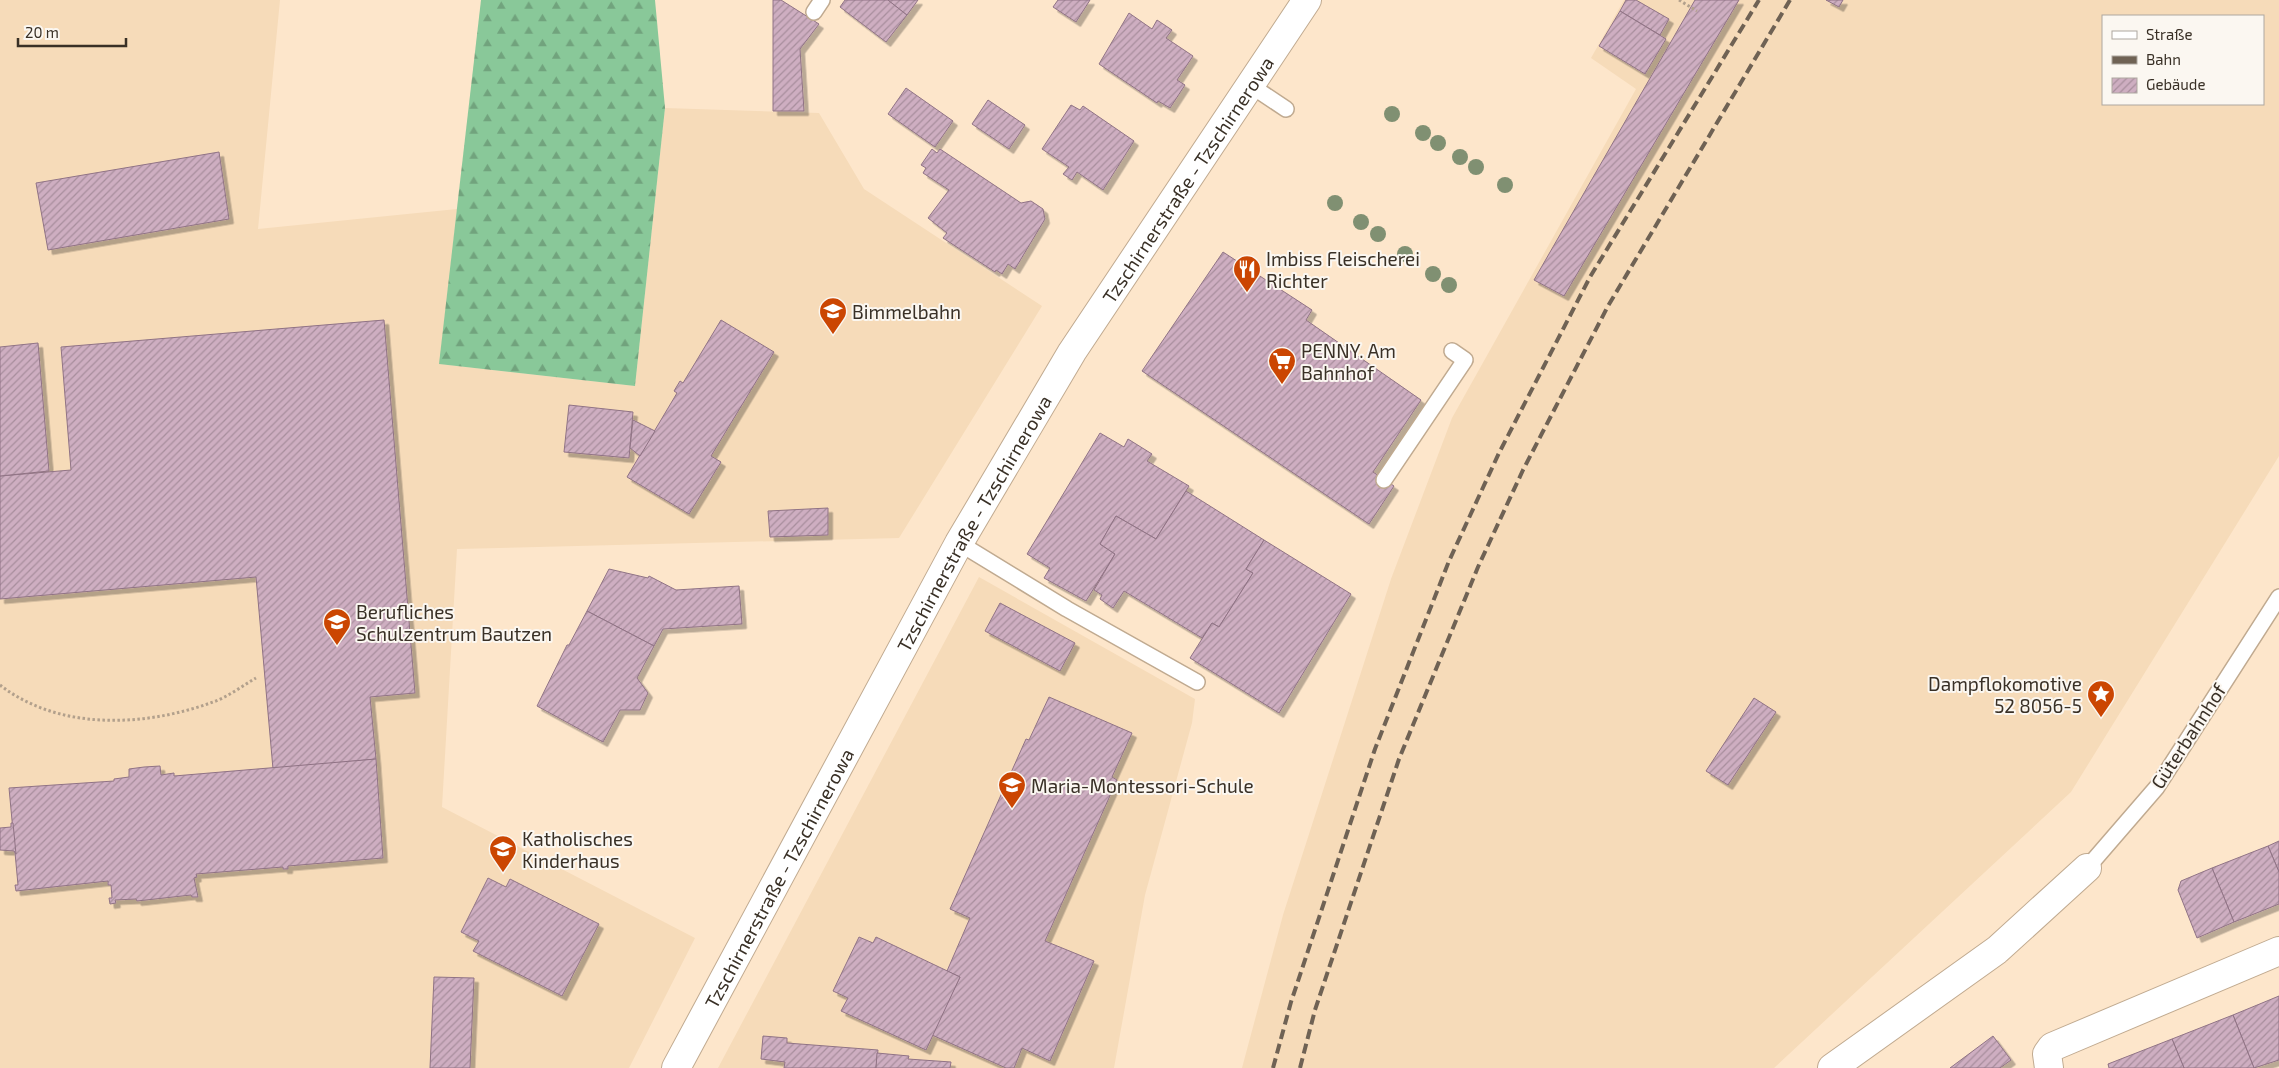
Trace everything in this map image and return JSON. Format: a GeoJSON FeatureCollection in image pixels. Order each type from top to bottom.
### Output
{"type":"FeatureCollection","features":[{"type":"Feature","properties":{"kind":"street","name":"Tzschirnerstraße - Tzschirnerowa"},"geometry":{"type":"LineString","coordinates":[[676,1068],[959,543],[1072,352],[1308,0]]}},
{"type":"Feature","properties":{"kind":"street"},"geometry":{"type":"LineString","coordinates":[[1832,1068],[1998,950],[2087,868]]}},
{"type":"Feature","properties":{"kind":"street"},"geometry":{"type":"LineString","coordinates":[[2050,1057],[2279,951]]}},
{"type":"Feature","properties":{"kind":"lane"},"geometry":{"type":"LineString","coordinates":[[1250,85],[1286,110]]}},
{"type":"Feature","properties":{"kind":"lane"},"geometry":{"type":"LineString","coordinates":[[1384,480],[1465,360],[1452,351]]}},
{"type":"Feature","properties":{"kind":"lane"},"geometry":{"type":"LineString","coordinates":[[959,543],[1067,609],[1197,682]]}},
{"type":"Feature","properties":{"kind":"lane","name":"Güterbahnhof"},"geometry":{"type":"LineString","coordinates":[[2087,868],[2157,787],[2279,597]]}},
{"type":"Feature","properties":{"kind":"path"},"geometry":{"type":"LineString","coordinates":[[1679,0],[1697,10]]}},
{"type":"Feature","properties":{"kind":"path"},"geometry":{"type":"LineString","coordinates":[[0,685],[33,704],[69,716],[113,721],[172,715],[206,704],[256,678]]}},
{"type":"Feature","properties":{"kind":"shaded area"},"geometry":{"type":"Polygon","coordinates":[[[0,0],[280,0],[258,229],[457,209],[440,364],[635,386],[665,108],[819,113],[864,189],[1042,306],[899,538],[457,549],[442,807],[695,938],[629,1068],[0,1068],[0,0]]]}},
{"type":"Feature","properties":{"kind":"shaded area"},"geometry":{"type":"Polygon","coordinates":[[[1624,0],[2279,0],[2279,456],[2071,792],[1774,1068],[1242,1068],[1283,915],[1391,579],[1452,418],[1636,89],[1591,58],[1624,0]]]}},
{"type":"Feature","properties":{"kind":"shaded area","name":"Maria-Montessori-Schule"},"geometry":{"type":"Polygon","coordinates":[[[979,577],[1195,699],[1192,723],[1145,895],[1114,1068],[718,1068],[979,577]]]}},
{"type":"Feature","properties":{"kind":"green space"},"geometry":{"type":"Polygon","coordinates":[[[481,0],[655,0],[665,108],[635,386],[439,364],[481,0]]]}},
{"type":"Feature","properties":{"kind":"building"},"geometry":{"type":"Polygon","coordinates":[[[773,0],[781,0],[819,24],[800,49],[804,111],[773,111],[773,0]]]}},
{"type":"Feature","properties":{"kind":"building"},"geometry":{"type":"Polygon","coordinates":[[[845,0],[888,0],[907,15],[886,42],[840,7],[845,0]]]}},
{"type":"Feature","properties":{"kind":"building"},"geometry":{"type":"Polygon","coordinates":[[[888,0],[918,0],[907,15],[888,0]]]}},
{"type":"Feature","properties":{"kind":"building"},"geometry":{"type":"Polygon","coordinates":[[[1058,0],[1090,0],[1076,22],[1053,7],[1058,0]]]}},
{"type":"Feature","properties":{"kind":"building"},"geometry":{"type":"Polygon","coordinates":[[[1626,0],[1636,0],[1669,19],[1660,35],[1620,11],[1626,0]]]}},
{"type":"Feature","properties":{"kind":"building"},"geometry":{"type":"Polygon","coordinates":[[[1695,0],[1739,0],[1564,296],[1534,280],[1695,0]]]}},
{"type":"Feature","properties":{"kind":"building"},"geometry":{"type":"Polygon","coordinates":[[[1826,0],[1843,0],[1839,7],[1826,0]]]}},
{"type":"Feature","properties":{"kind":"building"},"geometry":{"type":"Polygon","coordinates":[[[1620,11],[1666,39],[1645,74],[1599,46],[1620,11]]]}},
{"type":"Feature","properties":{"kind":"building"},"geometry":{"type":"Polygon","coordinates":[[[1129,13],[1152,29],[1157,20],[1172,30],[1166,38],[1193,56],[1177,80],[1185,85],[1170,108],[1158,101],[1157,103],[1099,64],[1129,13]]]}},
{"type":"Feature","properties":{"kind":"building"},"geometry":{"type":"Polygon","coordinates":[[[906,88],[953,121],[935,147],[888,114],[906,88]]]}},
{"type":"Feature","properties":{"kind":"building"},"geometry":{"type":"Polygon","coordinates":[[[988,100],[1025,125],[1009,149],[972,124],[988,100]]]}},
{"type":"Feature","properties":{"kind":"building"},"geometry":{"type":"Polygon","coordinates":[[[1071,105],[1080,110],[1083,106],[1134,141],[1103,190],[1077,172],[1072,180],[1063,174],[1069,167],[1042,149],[1071,105]]]}},
{"type":"Feature","properties":{"kind":"building"},"geometry":{"type":"Polygon","coordinates":[[[932,149],[937,153],[940,149],[1021,203],[1031,201],[1043,209],[1045,219],[1015,269],[1008,264],[1002,274],[996,270],[995,272],[943,238],[947,233],[928,218],[949,190],[923,173],[926,168],[921,165],[932,149]]]}},
{"type":"Feature","properties":{"kind":"building"},"geometry":{"type":"Polygon","coordinates":[[[219,152],[229,219],[48,250],[36,183],[219,152]]]}},
{"type":"Feature","properties":{"kind":"building","name":"PENNY. Am Bahnhof"},"geometry":{"type":"Polygon","coordinates":[[[1223,252],[1312,310],[1306,320],[1421,400],[1373,472],[1394,486],[1369,524],[1142,371],[1223,252]]]}},
{"type":"Feature","properties":{"kind":"building","name":"Berufliches Schulzentrum Bautzen"},"geometry":{"type":"Polygon","coordinates":[[[384,320],[415,693],[370,697],[376,759],[273,769],[256,577],[0,599],[0,476],[71,470],[61,347],[384,320]]]}},
{"type":"Feature","properties":{"kind":"building"},"geometry":{"type":"Polygon","coordinates":[[[721,320],[774,352],[711,456],[721,462],[689,514],[627,477],[677,393],[674,391],[680,381],[683,383],[721,320]]]}},
{"type":"Feature","properties":{"kind":"building"},"geometry":{"type":"Polygon","coordinates":[[[38,343],[49,471],[0,476],[0,347],[38,343]]]}},
{"type":"Feature","properties":{"kind":"building"},"geometry":{"type":"Polygon","coordinates":[[[569,405],[633,412],[629,458],[564,452],[569,405]]]}},
{"type":"Feature","properties":{"kind":"building"},"geometry":{"type":"Polygon","coordinates":[[[633,420],[655,431],[640,456],[630,448],[633,420]]]}},
{"type":"Feature","properties":{"kind":"building"},"geometry":{"type":"Polygon","coordinates":[[[1100,433],[1124,447],[1128,439],[1152,454],[1147,461],[1189,486],[1156,539],[1116,516],[1100,544],[1115,554],[1086,601],[1044,578],[1050,568],[1027,554],[1100,433]]]}},
{"type":"Feature","properties":{"kind":"building"},"geometry":{"type":"Polygon","coordinates":[[[1186,491],[1264,540],[1246,569],[1253,573],[1219,627],[1212,623],[1202,638],[1124,591],[1113,608],[1100,599],[1102,595],[1094,590],[1115,554],[1100,544],[1116,516],[1156,539],[1186,491]]]}},
{"type":"Feature","properties":{"kind":"building"},"geometry":{"type":"Polygon","coordinates":[[[828,508],[828,535],[770,537],[768,511],[828,508]]]}},
{"type":"Feature","properties":{"kind":"building"},"geometry":{"type":"Polygon","coordinates":[[[1264,540],[1351,594],[1279,713],[1190,658],[1212,623],[1219,627],[1253,573],[1246,569],[1264,540]]]}},
{"type":"Feature","properties":{"kind":"building"},"geometry":{"type":"Polygon","coordinates":[[[609,569],[648,578],[649,576],[676,590],[739,586],[742,624],[663,629],[654,646],[587,611],[609,569]]]}},
{"type":"Feature","properties":{"kind":"building"},"geometry":{"type":"Polygon","coordinates":[[[1000,603],[1075,643],[1060,671],[985,631],[1000,603]]]}},
{"type":"Feature","properties":{"kind":"building"},"geometry":{"type":"Polygon","coordinates":[[[587,611],[654,646],[637,678],[648,693],[640,710],[620,710],[603,742],[537,706],[567,645],[569,645],[587,611]]]}},
{"type":"Feature","properties":{"kind":"building"},"geometry":{"type":"Polygon","coordinates":[[[1049,697],[1132,733],[1112,777],[1117,780],[1045,941],[1094,961],[1050,1061],[1022,1048],[1014,1068],[1006,1068],[932,1035],[960,977],[947,971],[970,918],[950,909],[1026,739],[1029,740],[1049,697]]]}},
{"type":"Feature","properties":{"kind":"building"},"geometry":{"type":"Polygon","coordinates":[[[1754,698],[1776,712],[1728,785],[1706,771],[1754,698]]]}},
{"type":"Feature","properties":{"kind":"building"},"geometry":{"type":"Polygon","coordinates":[[[376,759],[383,858],[288,866],[288,869],[283,869],[283,867],[196,874],[197,877],[194,878],[198,897],[192,897],[191,895],[137,901],[136,899],[115,900],[116,903],[110,904],[109,898],[112,898],[111,885],[108,885],[108,881],[16,891],[15,885],[18,885],[9,788],[114,781],[114,779],[129,777],[129,769],[144,767],[160,766],[161,775],[174,773],[174,776],[376,759]]]}},
{"type":"Feature","properties":{"kind":"building"},"geometry":{"type":"Polygon","coordinates":[[[11,823],[13,823],[16,854],[14,851],[0,850],[0,828],[11,827],[11,823]]]}},
{"type":"Feature","properties":{"kind":"building"},"geometry":{"type":"Polygon","coordinates":[[[2279,841],[2279,872],[2268,846],[2279,841]]]}},
{"type":"Feature","properties":{"kind":"building"},"geometry":{"type":"Polygon","coordinates":[[[2268,846],[2279,872],[2279,904],[2234,922],[2212,868],[2268,846]]]}},
{"type":"Feature","properties":{"kind":"building"},"geometry":{"type":"Polygon","coordinates":[[[2212,868],[2234,922],[2197,938],[2178,890],[2181,881],[2212,868]]]}},
{"type":"Feature","properties":{"kind":"building"},"geometry":{"type":"Polygon","coordinates":[[[488,878],[506,887],[510,879],[599,924],[562,996],[473,951],[479,941],[461,932],[488,878]]]}},
{"type":"Feature","properties":{"kind":"building"},"geometry":{"type":"Polygon","coordinates":[[[859,937],[873,943],[876,937],[960,977],[926,1050],[841,1011],[848,998],[833,991],[859,937]]]}},
{"type":"Feature","properties":{"kind":"building"},"geometry":{"type":"Polygon","coordinates":[[[434,977],[474,978],[470,1068],[430,1068],[434,977]]]}},
{"type":"Feature","properties":{"kind":"building"},"geometry":{"type":"Polygon","coordinates":[[[2279,996],[2279,1060],[2254,1068],[2233,1015],[2279,996]]]}},
{"type":"Feature","properties":{"kind":"building"},"geometry":{"type":"Polygon","coordinates":[[[2233,1015],[2254,1068],[2184,1068],[2172,1039],[2233,1015]]]}},
{"type":"Feature","properties":{"kind":"building"},"geometry":{"type":"Polygon","coordinates":[[[763,1036],[787,1038],[787,1043],[878,1050],[876,1068],[784,1068],[785,1062],[761,1059],[763,1036]]]}},
{"type":"Feature","properties":{"kind":"building"},"geometry":{"type":"Polygon","coordinates":[[[1993,1036],[2011,1060],[2000,1068],[1950,1068],[1993,1036]]]}},
{"type":"Feature","properties":{"kind":"building"},"geometry":{"type":"Polygon","coordinates":[[[2172,1039],[2184,1068],[2109,1068],[2108,1064],[2172,1039]]]}},
{"type":"Feature","properties":{"kind":"building"},"geometry":{"type":"Polygon","coordinates":[[[877,1053],[909,1056],[908,1059],[951,1062],[950,1068],[876,1068],[877,1053]]]}},
{"type":"Feature","properties":{"kind":"railway"},"geometry":{"type":"LineString","coordinates":[[1273,1068],[1291,1002],[1375,749],[1449,561],[1499,453],[1590,277],[1759,0]]}},
{"type":"Feature","properties":{"kind":"railway"},"geometry":{"type":"LineString","coordinates":[[1300,1068],[1315,1010],[1399,759],[1478,567],[1523,470],[1608,306],[1790,0]]}},
{"type":"Feature","properties":{"kind":"place","name":"Imbiss Fleischerei Richter"},"geometry":{"type":"Point","coordinates":[1247,293]}},
{"type":"Feature","properties":{"kind":"place","name":"Bimmelbahn"},"geometry":{"type":"Point","coordinates":[833,335]}},
{"type":"Feature","properties":{"kind":"place","name":"PENNY. Am Bahnhof"},"geometry":{"type":"Point","coordinates":[1282,385]}},
{"type":"Feature","properties":{"kind":"place","name":"Berufliches Schulzentrum Bautzen"},"geometry":{"type":"Point","coordinates":[337,646]}},
{"type":"Feature","properties":{"kind":"place","name":"Dampflokomotive 52 8056-5"},"geometry":{"type":"Point","coordinates":[2101,718]}},
{"type":"Feature","properties":{"kind":"place","name":"Maria-Montessori-Schule"},"geometry":{"type":"Point","coordinates":[1012,809]}},
{"type":"Feature","properties":{"kind":"place","name":"Katholisches Kinderhaus"},"geometry":{"type":"Point","coordinates":[503,873]}}]}
